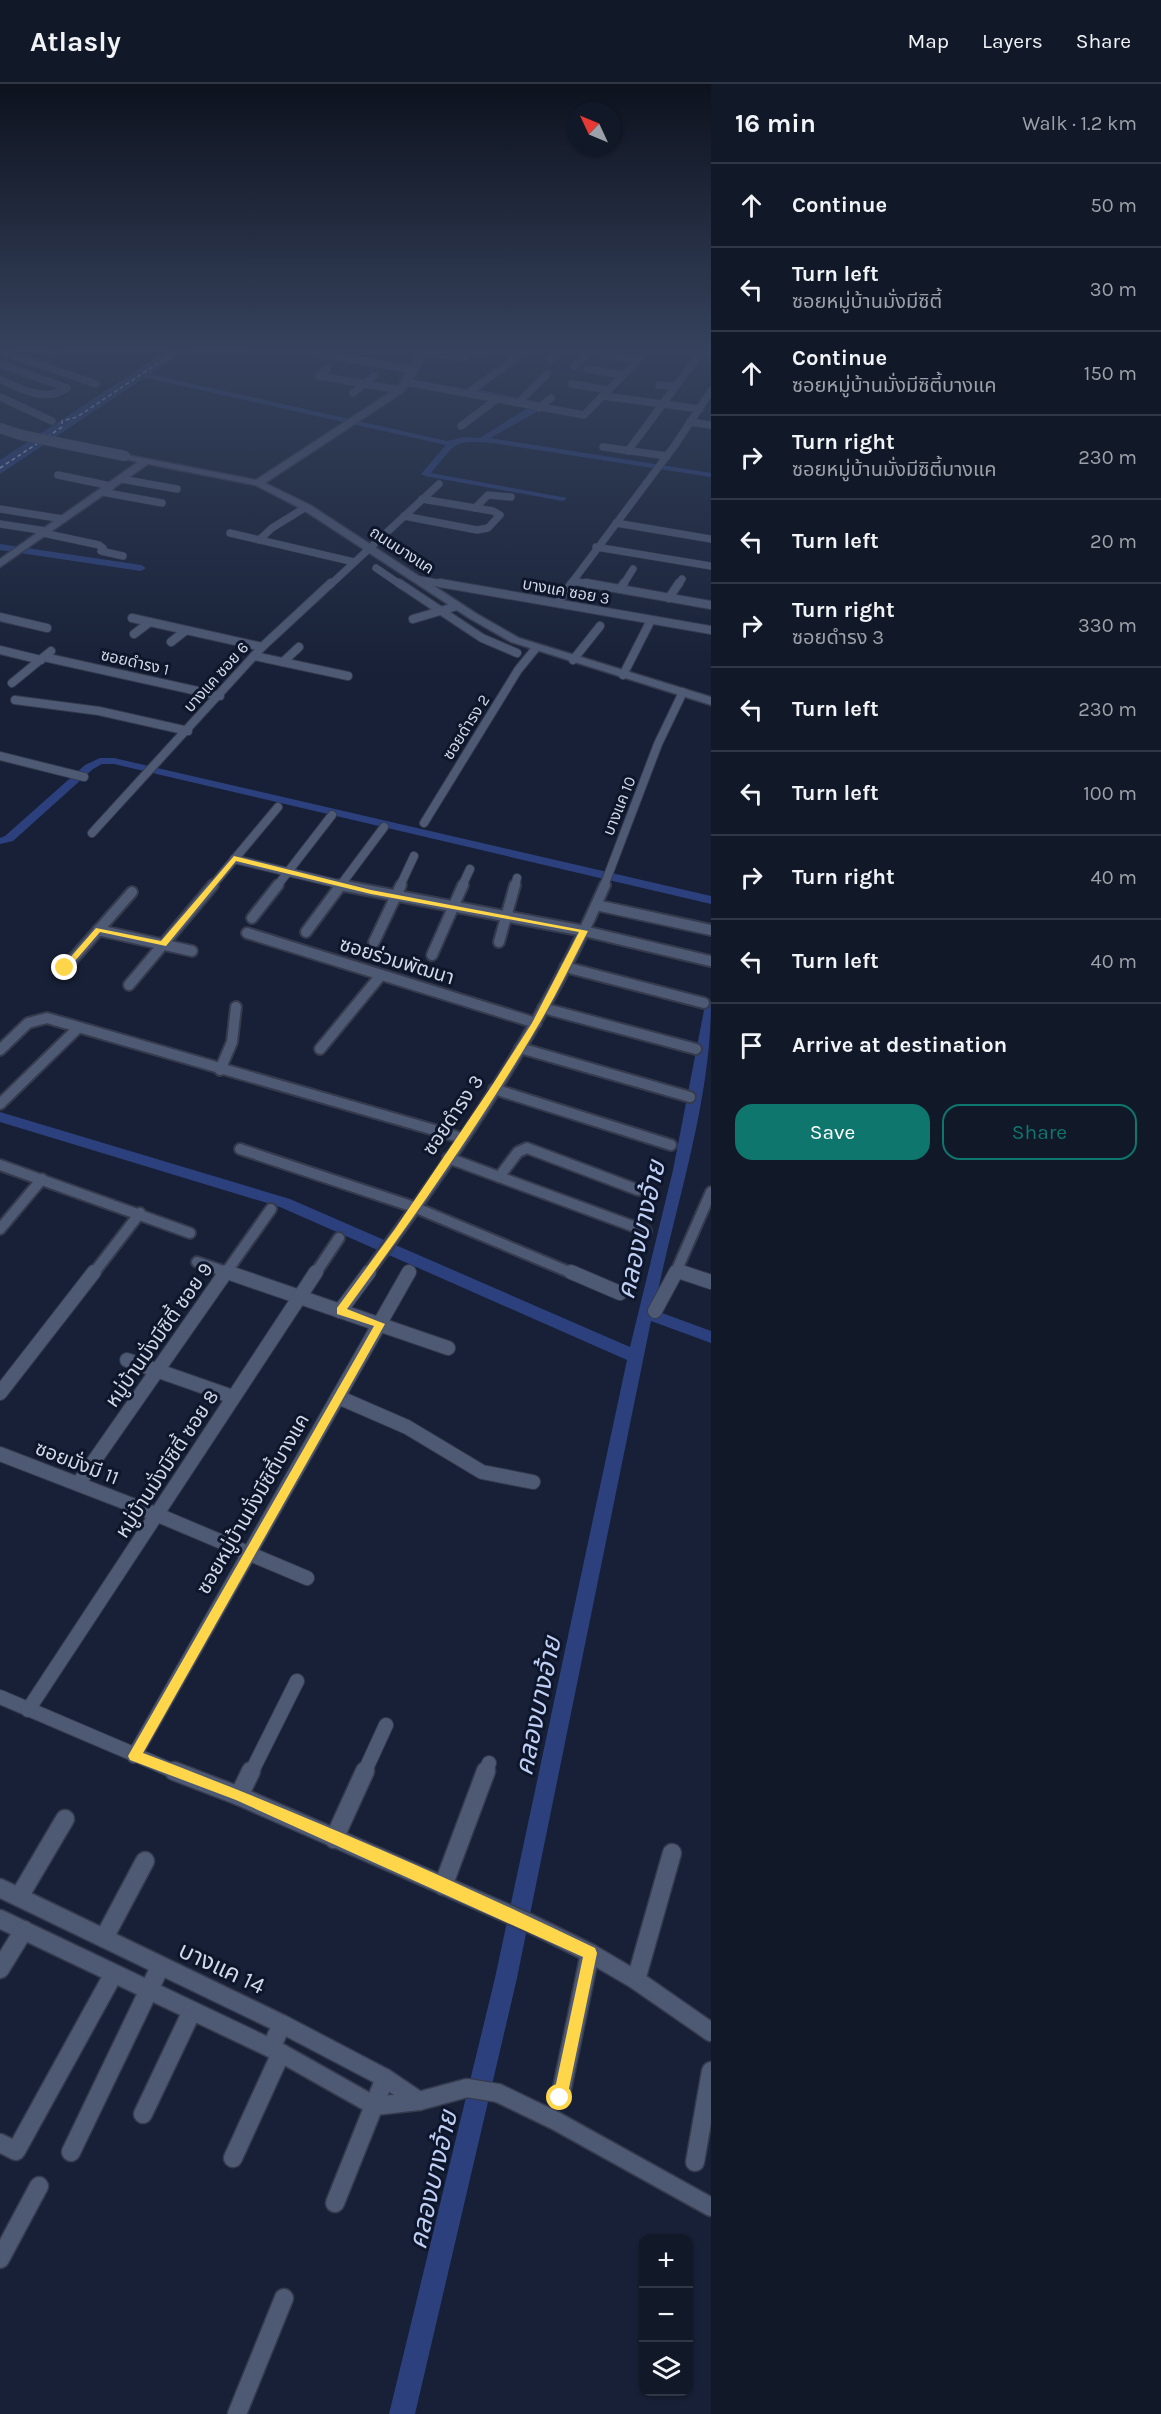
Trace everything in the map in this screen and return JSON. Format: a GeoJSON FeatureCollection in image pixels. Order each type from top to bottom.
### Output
{"type":"FeatureCollection","features":[{"type":"Feature","properties":{"kind":"main road"},"geometry":{"type":"LineString","coordinates":[[121,459],[147,460]]}},
{"type":"Feature","properties":{"kind":"main road","name":"ถนนบางแค"},"geometry":{"type":"LineString","coordinates":[[140,459],[258,483],[306,507],[497,630],[536,648],[711,701]]}},
{"type":"Feature","properties":{"kind":"main road"},"geometry":{"type":"LineString","coordinates":[[258,483],[296,459]]}},
{"type":"Feature","properties":{"kind":"main road"},"geometry":{"type":"LineString","coordinates":[[0,564],[147,460]]}},
{"type":"Feature","properties":{"kind":"street"},"geometry":{"type":"LineString","coordinates":[[558,602],[665,459]]}},
{"type":"Feature","properties":{"kind":"street"},"geometry":{"type":"LineString","coordinates":[[58,475],[184,483]]}},
{"type":"Feature","properties":{"kind":"street"},"geometry":{"type":"LineString","coordinates":[[120,479],[177,489]]}},
{"type":"Feature","properties":{"kind":"street","name":"บางแค ซอย 6"},"geometry":{"type":"LineString","coordinates":[[92,833],[220,696],[262,647],[439,484]]}},
{"type":"Feature","properties":{"kind":"street"},"geometry":{"type":"LineString","coordinates":[[102,492],[162,503]]}},
{"type":"Feature","properties":{"kind":"street"},"geometry":{"type":"LineString","coordinates":[[475,508],[488,495],[511,497]]}},
{"type":"Feature","properties":{"kind":"street"},"geometry":{"type":"LineString","coordinates":[[404,516],[477,530],[488,528],[500,515],[475,508],[422,499]]}},
{"type":"Feature","properties":{"kind":"street"},"geometry":{"type":"LineString","coordinates":[[260,540],[272,528],[306,507]]}},
{"type":"Feature","properties":{"kind":"street"},"geometry":{"type":"LineString","coordinates":[[0,509],[63,519]]}},
{"type":"Feature","properties":{"kind":"street"},"geometry":{"type":"LineString","coordinates":[[616,523],[711,539]]}},
{"type":"Feature","properties":{"kind":"street"},"geometry":{"type":"LineString","coordinates":[[0,524],[99,544],[103,548],[101,551],[123,556]]}},
{"type":"Feature","properties":{"kind":"street"},"geometry":{"type":"LineString","coordinates":[[230,533],[354,562]]}},
{"type":"Feature","properties":{"kind":"street"},"geometry":{"type":"LineString","coordinates":[[597,547],[711,566]]}},
{"type":"Feature","properties":{"kind":"street"},"geometry":{"type":"LineString","coordinates":[[376,568],[482,638],[517,653]]}},
{"type":"Feature","properties":{"kind":"street"},"geometry":{"type":"LineString","coordinates":[[621,590],[633,569]]}},
{"type":"Feature","properties":{"kind":"street","name":"บางแค ซอย 3"},"geometry":{"type":"LineString","coordinates":[[416,579],[711,630]]}},
{"type":"Feature","properties":{"kind":"street"},"geometry":{"type":"LineString","coordinates":[[669,598],[682,579]]}},
{"type":"Feature","properties":{"kind":"street"},"geometry":{"type":"LineString","coordinates":[[573,581],[711,605]]}},
{"type":"Feature","properties":{"kind":"street"},"geometry":{"type":"LineString","coordinates":[[413,619],[457,606]]}},
{"type":"Feature","properties":{"kind":"street"},"geometry":{"type":"LineString","coordinates":[[0,617],[47,627]]}},
{"type":"Feature","properties":{"kind":"street"},"geometry":{"type":"LineString","coordinates":[[132,618],[262,647]]}},
{"type":"Feature","properties":{"kind":"street"},"geometry":{"type":"LineString","coordinates":[[623,675],[651,620]]}},
{"type":"Feature","properties":{"kind":"street"},"geometry":{"type":"LineString","coordinates":[[135,634],[150,622]]}},
{"type":"Feature","properties":{"kind":"street"},"geometry":{"type":"LineString","coordinates":[[573,660],[600,626]]}},
{"type":"Feature","properties":{"kind":"street"},"geometry":{"type":"LineString","coordinates":[[171,642],[185,631]]}},
{"type":"Feature","properties":{"kind":"street"},"geometry":{"type":"LineString","coordinates":[[283,662],[299,647]]}},
{"type":"Feature","properties":{"kind":"street","name":"ซอยดำรง 2"},"geometry":{"type":"LineString","coordinates":[[424,823],[518,670],[536,648]]}},
{"type":"Feature","properties":{"kind":"street","name":"ซอยดำรง 1"},"geometry":{"type":"LineString","coordinates":[[0,650],[220,696]]}},
{"type":"Feature","properties":{"kind":"street"},"geometry":{"type":"LineString","coordinates":[[12,683],[52,650]]}},
{"type":"Feature","properties":{"kind":"street"},"geometry":{"type":"LineString","coordinates":[[254,656],[271,663],[283,662],[348,676]]}},
{"type":"Feature","properties":{"kind":"street","name":"บางแค 10"},"geometry":{"type":"LineString","coordinates":[[584,931],[682,692]]}},
{"type":"Feature","properties":{"kind":"street"},"geometry":{"type":"LineString","coordinates":[[15,700],[99,711],[188,730]]}},
{"type":"Feature","properties":{"kind":"street"},"geometry":{"type":"LineString","coordinates":[[0,756],[84,777]]}},
{"type":"Feature","properties":{"kind":"street"},"geometry":{"type":"LineString","coordinates":[[129,984],[278,807]]}},
{"type":"Feature","properties":{"kind":"street"},"geometry":{"type":"LineString","coordinates":[[252,918],[332,815]]}},
{"type":"Feature","properties":{"kind":"street"},"geometry":{"type":"LineString","coordinates":[[306,932],[384,827]]}},
{"type":"Feature","properties":{"kind":"street"},"geometry":{"type":"LineString","coordinates":[[374,942],[397,897],[414,856]]}},
{"type":"Feature","properties":{"kind":"street"},"geometry":{"type":"LineString","coordinates":[[234,859],[341,885],[584,931],[710,961]]}},
{"type":"Feature","properties":{"kind":"street"},"geometry":{"type":"LineString","coordinates":[[432,955],[470,869]]}},
{"type":"Feature","properties":{"kind":"street"},"geometry":{"type":"LineString","coordinates":[[499,942],[517,878]]}},
{"type":"Feature","properties":{"kind":"street"},"geometry":{"type":"LineString","coordinates":[[65,968],[132,892]]}},
{"type":"Feature","properties":{"kind":"street"},"geometry":{"type":"LineString","coordinates":[[596,905],[711,930]]}},
{"type":"Feature","properties":{"kind":"street"},"geometry":{"type":"LineString","coordinates":[[99,930],[192,951]]}},
{"type":"Feature","properties":{"kind":"street","name":"ซอยดำรง 3"},"geometry":{"type":"LineString","coordinates":[[340,1311],[383,1253],[494,1089],[536,1023],[584,931]]}},
{"type":"Feature","properties":{"kind":"street","name":"ซอยร่วมพัฒนา"},"geometry":{"type":"LineString","coordinates":[[247,933],[536,1023]]}},
{"type":"Feature","properties":{"kind":"street"},"geometry":{"type":"LineString","coordinates":[[565,967],[704,1003]]}},
{"type":"Feature","properties":{"kind":"street"},"geometry":{"type":"LineString","coordinates":[[320,1049],[381,975]]}},
{"type":"Feature","properties":{"kind":"street"},"geometry":{"type":"LineString","coordinates":[[220,1070],[232,1042],[236,1007]]}},
{"type":"Feature","properties":{"kind":"street"},"geometry":{"type":"LineString","coordinates":[[543,1008],[696,1049]]}},
{"type":"Feature","properties":{"kind":"street"},"geometry":{"type":"LineString","coordinates":[[0,1050],[28,1023],[38,1018],[47,1018],[77,1029],[462,1138]]}},
{"type":"Feature","properties":{"kind":"street"},"geometry":{"type":"LineString","coordinates":[[0,1104],[77,1029]]}},
{"type":"Feature","properties":{"kind":"street"},"geometry":{"type":"LineString","coordinates":[[520,1048],[690,1097]]}},
{"type":"Feature","properties":{"kind":"street"},"geometry":{"type":"LineString","coordinates":[[494,1089],[671,1145]]}},
{"type":"Feature","properties":{"kind":"street"},"geometry":{"type":"LineString","coordinates":[[499,1177],[518,1152],[527,1148],[638,1190]]}},
{"type":"Feature","properties":{"kind":"street"},"geometry":{"type":"LineString","coordinates":[[240,1149],[414,1207],[620,1293]]}},
{"type":"Feature","properties":{"kind":"street"},"geometry":{"type":"LineString","coordinates":[[448,1158],[646,1231]]}},
{"type":"Feature","properties":{"kind":"street"},"geometry":{"type":"LineString","coordinates":[[0,1165],[140,1213],[190,1233]]}},
{"type":"Feature","properties":{"kind":"street"},"geometry":{"type":"LineString","coordinates":[[0,1229],[42,1179]]}},
{"type":"Feature","properties":{"kind":"street"},"geometry":{"type":"LineString","coordinates":[[655,1311],[677,1271],[711,1192]]}},
{"type":"Feature","properties":{"kind":"street","name":"หมู่บ้านมั่งมีซิตี้ ซอย 9"},"geometry":{"type":"LineString","coordinates":[[78,1484],[271,1209]]}},
{"type":"Feature","properties":{"kind":"street"},"geometry":{"type":"LineString","coordinates":[[0,1393],[140,1213]]}},
{"type":"Feature","properties":{"kind":"street","name":"หมู่บ้านมั่งมีซิตี้ ซอย 8"},"geometry":{"type":"LineString","coordinates":[[28,1710],[339,1238]]}},
{"type":"Feature","properties":{"kind":"street"},"geometry":{"type":"LineString","coordinates":[[197,1263],[448,1347]]}},
{"type":"Feature","properties":{"kind":"street"},"geometry":{"type":"LineString","coordinates":[[677,1271],[711,1282]]}},
{"type":"Feature","properties":{"kind":"street","name":"ซอยหมู่บ้านมั่งมีซิตี้บางแค"},"geometry":{"type":"LineString","coordinates":[[134,1756],[409,1272]]}},
{"type":"Feature","properties":{"kind":"street"},"geometry":{"type":"LineString","coordinates":[[127,1360],[234,1397]]}},
{"type":"Feature","properties":{"kind":"street"},"geometry":{"type":"LineString","coordinates":[[338,1397],[407,1427],[482,1472],[532,1482]]}},
{"type":"Feature","properties":{"kind":"street","name":"ซอยมั่งมี 11"},"geometry":{"type":"LineString","coordinates":[[0,1454],[158,1515],[307,1578]]}},
{"type":"Feature","properties":{"kind":"street"},"geometry":{"type":"LineString","coordinates":[[239,1796],[297,1681]]}},
{"type":"Feature","properties":{"kind":"street"},"geometry":{"type":"LineString","coordinates":[[0,1697],[134,1756],[239,1796],[529,1923],[590,1953],[636,1980],[711,2032]]}},
{"type":"Feature","properties":{"kind":"street"},"geometry":{"type":"LineString","coordinates":[[334,1839],[386,1725]]}},
{"type":"Feature","properties":{"kind":"street"},"geometry":{"type":"LineString","coordinates":[[443,1886],[489,1763]]}},
{"type":"Feature","properties":{"kind":"street"},"geometry":{"type":"LineString","coordinates":[[19,1898],[65,1819]]}},
{"type":"Feature","properties":{"kind":"street"},"geometry":{"type":"LineString","coordinates":[[636,1980],[672,1853]]}},
{"type":"Feature","properties":{"kind":"street"},"geometry":{"type":"LineString","coordinates":[[104,1938],[145,1860]]}},
{"type":"Feature","properties":{"kind":"street","name":"บางแค 14"},"geometry":{"type":"LineString","coordinates":[[0,1888],[282,2024],[386,2078],[419,2101]]}},
{"type":"Feature","properties":{"kind":"street"},"geometry":{"type":"LineString","coordinates":[[0,1919],[276,2051],[375,2106],[419,2101],[467,2088],[498,2093],[556,2121],[711,2207]]}},
{"type":"Feature","properties":{"kind":"street"},"geometry":{"type":"LineString","coordinates":[[0,1969],[24,1930]]}},
{"type":"Feature","properties":{"kind":"street"},"geometry":{"type":"LineString","coordinates":[[560,2098],[590,1953]]}},
{"type":"Feature","properties":{"kind":"street"},"geometry":{"type":"LineString","coordinates":[[71,2152],[160,1967]]}},
{"type":"Feature","properties":{"kind":"street"},"geometry":{"type":"LineString","coordinates":[[0,2143],[16,2151],[113,1975]]}},
{"type":"Feature","properties":{"kind":"street"},"geometry":{"type":"LineString","coordinates":[[143,2114],[192,2011]]}},
{"type":"Feature","properties":{"kind":"street"},"geometry":{"type":"LineString","coordinates":[[233,2158],[276,2051],[282,2024]]}},
{"type":"Feature","properties":{"kind":"street"},"geometry":{"type":"LineString","coordinates":[[695,2162],[711,2071]]}},
{"type":"Feature","properties":{"kind":"street"},"geometry":{"type":"LineString","coordinates":[[335,2203],[386,2078]]}},
{"type":"Feature","properties":{"kind":"street"},"geometry":{"type":"LineString","coordinates":[[0,2259],[39,2186]]}},
{"type":"Feature","properties":{"kind":"street"},"geometry":{"type":"LineString","coordinates":[[237,2414],[284,2298]]}},
{"type":"Feature","properties":{"kind":"water"},"geometry":{"type":"Polygon","coordinates":[[[2,459],[23,459],[0,474],[2,459]]]}},
{"type":"Feature","properties":{"kind":"waterway"},"geometry":{"type":"LineString","coordinates":[[439,459],[425,474],[563,498]]}},
{"type":"Feature","properties":{"kind":"waterway"},"geometry":{"type":"LineString","coordinates":[[606,459],[711,475]]}},
{"type":"Feature","properties":{"kind":"waterway"},"geometry":{"type":"LineString","coordinates":[[0,547],[141,568]]}},
{"type":"Feature","properties":{"kind":"waterway"},"geometry":{"type":"LineString","coordinates":[[0,841],[9,839],[89,767],[100,761],[114,761],[711,900]]}},
{"type":"Feature","properties":{"kind":"waterway","name":"คลองบางอ้าย"},"geometry":{"type":"LineString","coordinates":[[636,1357],[651,1285],[680,1170],[711,1005]]}},
{"type":"Feature","properties":{"kind":"waterway"},"geometry":{"type":"LineString","coordinates":[[0,1117],[285,1203],[636,1357]]}},
{"type":"Feature","properties":{"kind":"waterway"},"geometry":{"type":"LineString","coordinates":[[646,1313],[711,1337]]}},
{"type":"Feature","properties":{"kind":"waterway","name":"คลองบางอ้าย"},"geometry":{"type":"LineString","coordinates":[[402,2414],[506,1978],[636,1357]]}},
{"type":"Feature","properties":{"kind":"ferry route"},"geometry":{"type":"LineString","coordinates":[[0,468],[14,459]]}},
{"type":"Feature","properties":{"kind":"route"},"geometry":{"type":"LineString","coordinates":[[65,968],[99,930],[163,944],[234,859],[371,892],[584,931],[536,1023],[494,1089],[383,1253],[340,1311],[380,1324],[134,1756],[239,1796],[529,1923],[590,1953],[560,2098]]}}]}
